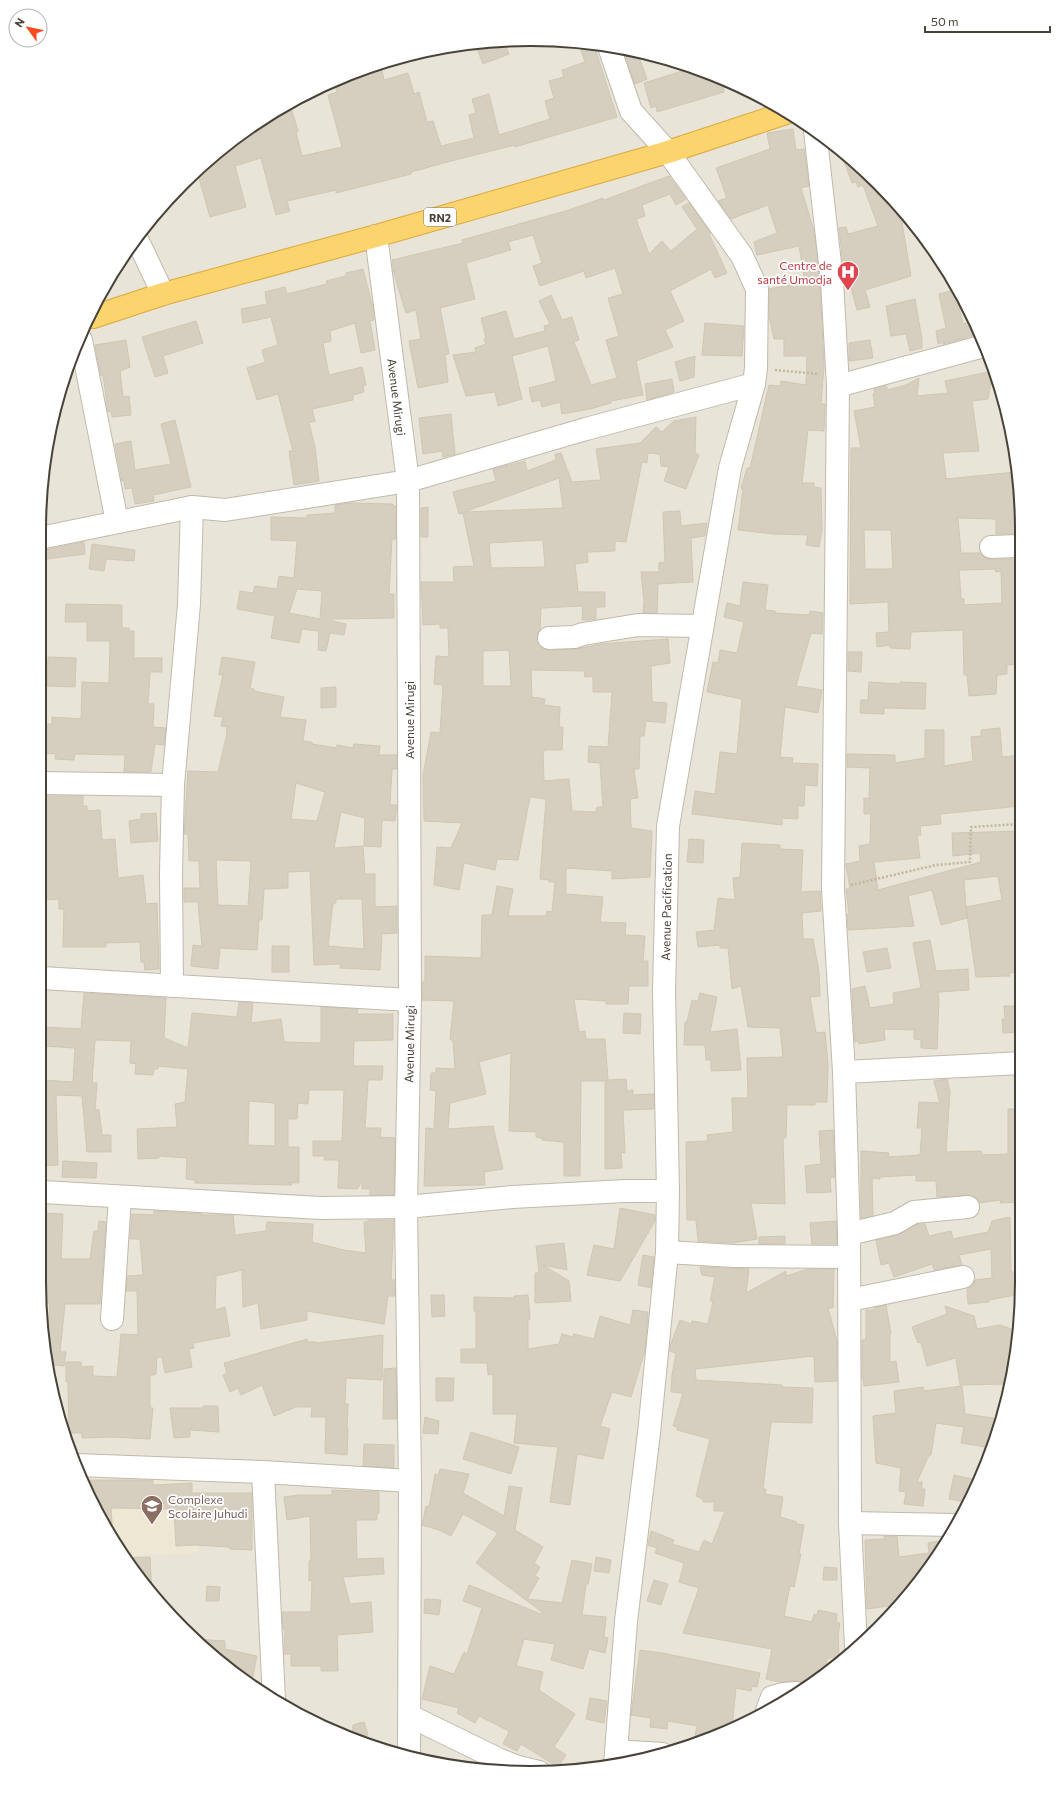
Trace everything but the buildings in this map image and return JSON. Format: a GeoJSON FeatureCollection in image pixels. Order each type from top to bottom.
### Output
{"type":"FeatureCollection","features":[{"type":"Feature","properties":{"kind":"highway","name":"RN2"},"geometry":{"type":"LineString","coordinates":[[96,316],[163,294],[376,236],[668,152],[780,115]]}},
{"type":"Feature","properties":{"kind":"street","name":"Avenue Pacification"},"geometry":{"type":"LineString","coordinates":[[611,53],[631,111],[668,152],[742,256],[757,289],[755,376],[730,468],[668,826],[664,991],[668,1191],[667,1252],[649,1433],[626,1621],[615,1758]]}},
{"type":"Feature","properties":{"kind":"street"},"geometry":{"type":"LineString","coordinates":[[816,139],[832,281],[837,380],[833,889],[844,1072],[850,1257],[850,1523],[856,1641]]}},
{"type":"Feature","properties":{"kind":"street","name":"Avenue Mirugi"},"geometry":{"type":"LineString","coordinates":[[376,236],[408,481],[410,1000],[406,1206],[410,1481],[410,1716],[407,1750]]}},
{"type":"Feature","properties":{"kind":"street"},"geometry":{"type":"LineString","coordinates":[[140,245],[163,294]]}},
{"type":"Feature","properties":{"kind":"street"},"geometry":{"type":"LineString","coordinates":[[82,347],[116,522]]}},
{"type":"Feature","properties":{"kind":"street"},"geometry":{"type":"LineString","coordinates":[[837,380],[979,347]]}},
{"type":"Feature","properties":{"kind":"street"},"geometry":{"type":"LineString","coordinates":[[46,537],[192,507],[225,510],[408,481],[586,429],[755,376]]}},
{"type":"Feature","properties":{"kind":"street"},"geometry":{"type":"LineString","coordinates":[[172,986],[171,873],[174,785],[189,604],[192,507]]}},
{"type":"Feature","properties":{"kind":"street"},"geometry":{"type":"LineString","coordinates":[[991,547],[1015,546]]}},
{"type":"Feature","properties":{"kind":"street"},"geometry":{"type":"LineString","coordinates":[[549,638],[574,637],[583,634],[638,625],[702,626]]}},
{"type":"Feature","properties":{"kind":"street"},"geometry":{"type":"LineString","coordinates":[[46,783],[174,785]]}},
{"type":"Feature","properties":{"kind":"street"},"geometry":{"type":"LineString","coordinates":[[46,978],[410,1000]]}},
{"type":"Feature","properties":{"kind":"street"},"geometry":{"type":"LineString","coordinates":[[844,1072],[1015,1063]]}},
{"type":"Feature","properties":{"kind":"street"},"geometry":{"type":"LineString","coordinates":[[46,1192],[321,1208],[406,1206],[512,1197],[625,1191],[668,1191]]}},
{"type":"Feature","properties":{"kind":"street"},"geometry":{"type":"LineString","coordinates":[[112,1319],[120,1196]]}},
{"type":"Feature","properties":{"kind":"street"},"geometry":{"type":"LineString","coordinates":[[849,1234],[894,1223],[914,1212],[968,1207]]}},
{"type":"Feature","properties":{"kind":"street"},"geometry":{"type":"LineString","coordinates":[[667,1252],[734,1256],[850,1257]]}},
{"type":"Feature","properties":{"kind":"street"},"geometry":{"type":"LineString","coordinates":[[850,1300],[963,1277]]}},
{"type":"Feature","properties":{"kind":"street"},"geometry":{"type":"LineString","coordinates":[[82,1465],[263,1472],[410,1481]]}},
{"type":"Feature","properties":{"kind":"street"},"geometry":{"type":"LineString","coordinates":[[263,1472],[274,1692]]}},
{"type":"Feature","properties":{"kind":"street"},"geometry":{"type":"LineString","coordinates":[[850,1523],[949,1525]]}},
{"type":"Feature","properties":{"kind":"street"},"geometry":{"type":"LineString","coordinates":[[770,1703],[772,1697],[784,1694]]}},
{"type":"Feature","properties":{"kind":"street"},"geometry":{"type":"LineString","coordinates":[[410,1716],[514,1765]]}},
{"type":"Feature","properties":{"kind":"path"},"geometry":{"type":"LineString","coordinates":[[755,376],[791,372],[837,380]]}},
{"type":"Feature","properties":{"kind":"path"},"geometry":{"type":"LineString","coordinates":[[833,889],[936,865],[970,862],[971,827],[1015,824]]}},
{"type":"Feature","properties":{"kind":"shaded area"},"geometry":{"type":"Polygon","coordinates":[[[499,47],[562,47],[594,50],[625,55],[686,72],[745,96],[773,111],[800,128],[850,166],[895,211],[933,261],[965,316],[978,345],[998,405],[1006,436],[1011,467],[1015,530],[1014,1313],[1006,1376],[989,1437],[965,1496],[950,1524],[933,1551],[895,1601],[850,1646],[800,1684],[745,1716],[686,1740],[625,1757],[594,1762],[530,1766],[467,1762],[436,1757],[375,1740],[345,1729],[288,1701],[261,1684],[211,1646],[166,1601],[128,1551],[111,1524],[83,1467],[72,1437],[55,1376],[47,1313],[47,499],[55,436],[72,375],[96,316],[111,288],[128,261],[166,211],[211,166],[236,146],[288,111],[316,96],[345,83],[405,63],[436,55],[499,47]]]}},
{"type":"Feature","properties":{"kind":"shaded area","name":"Complexe Scolaire Juhudi"},"geometry":{"type":"Polygon","coordinates":[[[86,1474],[193,1478],[198,1553],[134,1555],[134,1560],[111,1524],[86,1474]]]}},
{"type":"Feature","properties":{"kind":"place","name":"Centre de santé Umodja"},"geometry":{"type":"Point","coordinates":[848,292]}},
{"type":"Feature","properties":{"kind":"place","name":"Complexe Scolaire Juhudi"},"geometry":{"type":"Point","coordinates":[152,1526]}}]}
